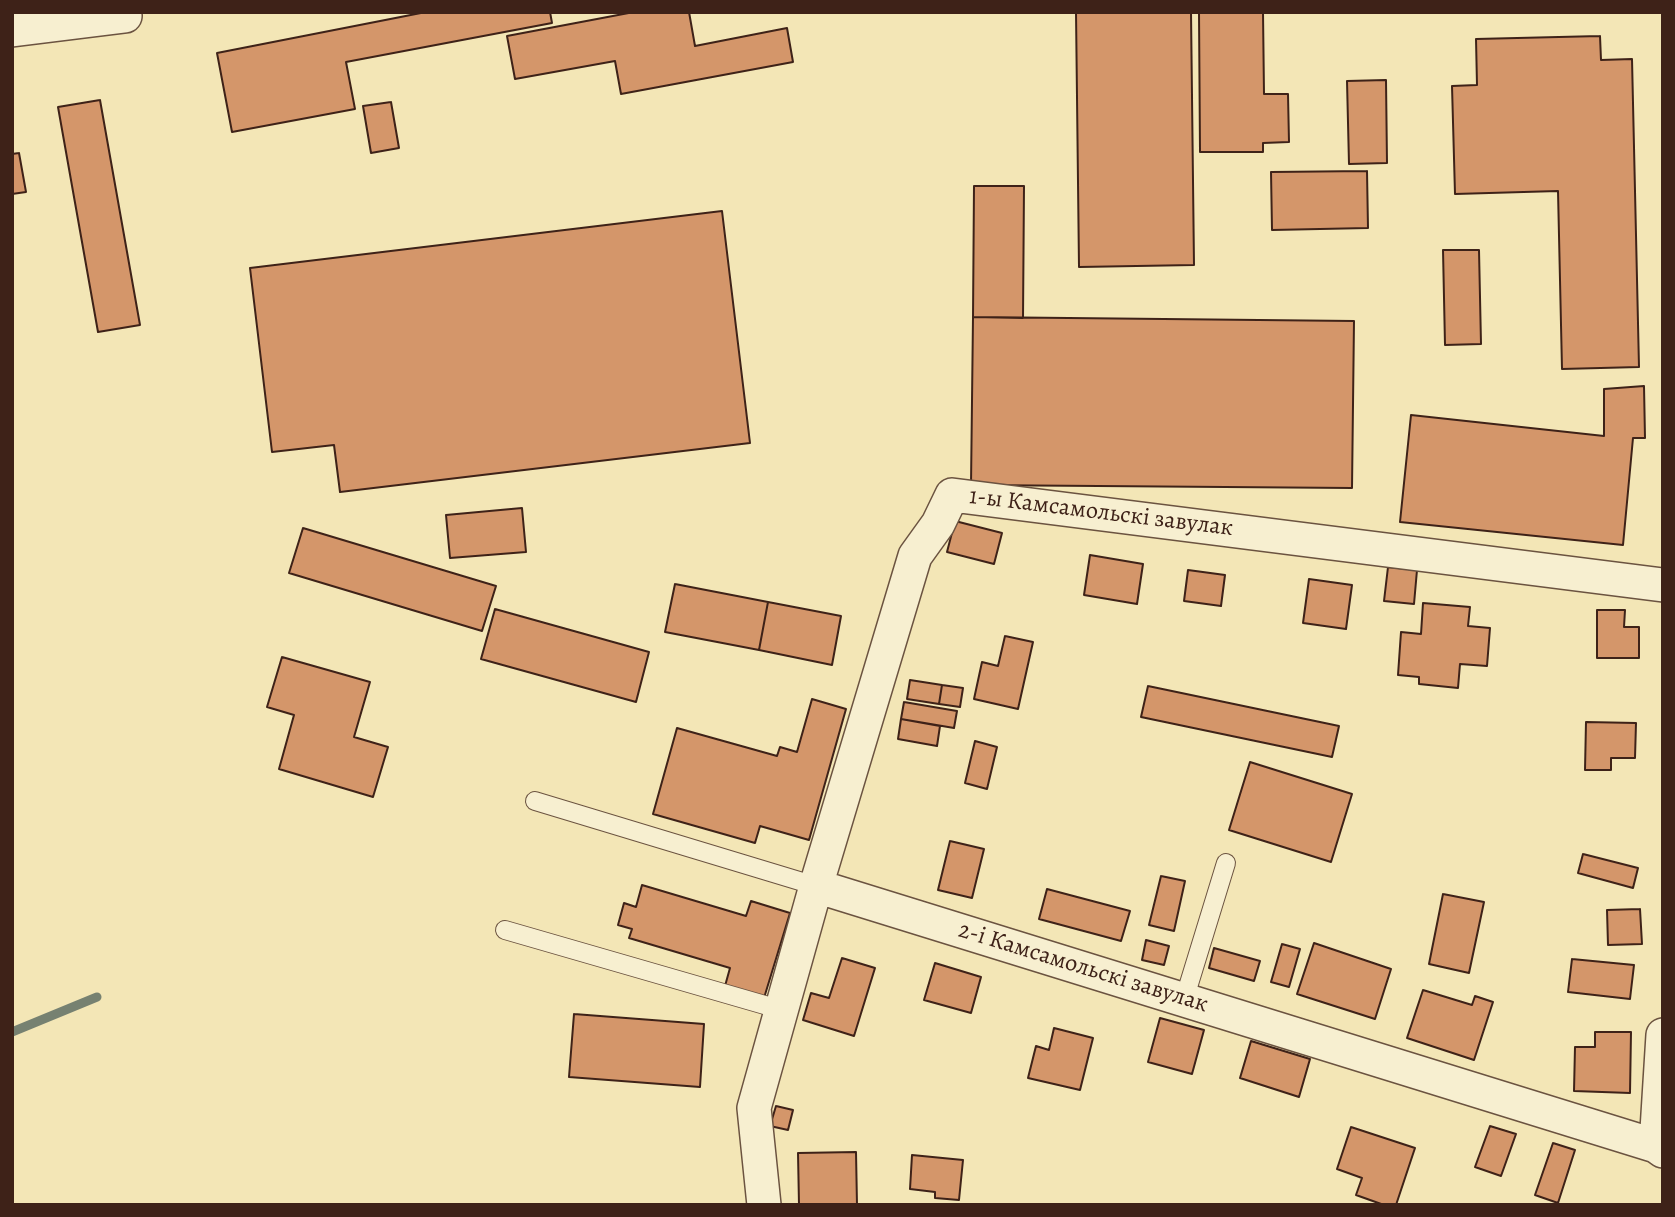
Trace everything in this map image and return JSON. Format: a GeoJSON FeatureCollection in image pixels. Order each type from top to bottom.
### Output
{"type":"FeatureCollection","features":[{"type":"Feature","properties":{"kind":"street"},"geometry":{"type":"LineString","coordinates":[[12,30],[125,16],[124,12]]}},
{"type":"Feature","properties":{"kind":"street","name":"1-ы Камсамольскі завулак"},"geometry":{"type":"LineString","coordinates":[[816,886],[915,556],[938,524],[951,495],[1663,585]]}},
{"type":"Feature","properties":{"kind":"street"},"geometry":{"type":"LineString","coordinates":[[764,1205],[754,1108],[816,886]]}},
{"type":"Feature","properties":{"kind":"street","name":"2-і Камсамольскі завулак"},"geometry":{"type":"LineString","coordinates":[[816,886],[1659,1148]]}},
{"type":"Feature","properties":{"kind":"street"},"geometry":{"type":"LineString","coordinates":[[1659,1148],[1663,1035]]}},
{"type":"Feature","properties":{"kind":"lane"},"geometry":{"type":"LineString","coordinates":[[535,801],[816,886]]}},
{"type":"Feature","properties":{"kind":"lane"},"geometry":{"type":"LineString","coordinates":[[1184,1000],[1226,863]]}},
{"type":"Feature","properties":{"kind":"lane"},"geometry":{"type":"LineString","coordinates":[[505,930],[782,1010]]}},
{"type":"Feature","properties":{"kind":"building"},"geometry":{"type":"Polygon","coordinates":[[[426,12],[550,12],[552,23],[346,62],[355,109],[232,132],[217,53],[426,12]]]}},
{"type":"Feature","properties":{"kind":"building"},"geometry":{"type":"Polygon","coordinates":[[[634,12],[689,12],[695,46],[787,28],[793,62],[621,94],[615,61],[515,79],[507,36],[634,12]]]}},
{"type":"Feature","properties":{"kind":"building"},"geometry":{"type":"Polygon","coordinates":[[[1076,12],[1191,12],[1194,265],[1079,267],[1076,12]]]}},
{"type":"Feature","properties":{"kind":"building"},"geometry":{"type":"Polygon","coordinates":[[[1199,12],[1263,12],[1264,94],[1288,94],[1289,142],[1263,143],[1263,152],[1200,152],[1199,12]]]}},
{"type":"Feature","properties":{"kind":"building"},"geometry":{"type":"Polygon","coordinates":[[[1600,36],[1601,60],[1632,59],[1639,367],[1562,369],[1558,191],[1455,194],[1452,86],[1477,85],[1476,39],[1600,36]]]}},
{"type":"Feature","properties":{"kind":"building"},"geometry":{"type":"Polygon","coordinates":[[[1386,80],[1387,163],[1349,164],[1347,81],[1386,80]]]}},
{"type":"Feature","properties":{"kind":"building"},"geometry":{"type":"Polygon","coordinates":[[[100,100],[140,325],[98,332],[58,107],[100,100]]]}},
{"type":"Feature","properties":{"kind":"building"},"geometry":{"type":"Polygon","coordinates":[[[391,102],[399,148],[371,153],[363,106],[391,102]]]}},
{"type":"Feature","properties":{"kind":"building"},"geometry":{"type":"Polygon","coordinates":[[[19,153],[26,192],[12,194],[12,154],[19,153]]]}},
{"type":"Feature","properties":{"kind":"building"},"geometry":{"type":"Polygon","coordinates":[[[1367,171],[1368,228],[1272,230],[1271,172],[1367,171]]]}},
{"type":"Feature","properties":{"kind":"building"},"geometry":{"type":"Polygon","coordinates":[[[974,186],[1024,186],[1023,318],[973,317],[974,186]]]}},
{"type":"Feature","properties":{"kind":"building"},"geometry":{"type":"Polygon","coordinates":[[[722,211],[750,443],[340,492],[334,445],[272,452],[250,268],[722,211]]]}},
{"type":"Feature","properties":{"kind":"building"},"geometry":{"type":"Polygon","coordinates":[[[1443,250],[1479,250],[1481,344],[1445,345],[1443,250]]]}},
{"type":"Feature","properties":{"kind":"building"},"geometry":{"type":"Polygon","coordinates":[[[973,317],[1354,321],[1352,488],[971,485],[973,317]]]}},
{"type":"Feature","properties":{"kind":"building"},"geometry":{"type":"Polygon","coordinates":[[[1644,386],[1645,438],[1633,438],[1623,545],[1400,522],[1411,415],[1604,436],[1604,389],[1644,386]]]}},
{"type":"Feature","properties":{"kind":"building"},"geometry":{"type":"Polygon","coordinates":[[[522,508],[526,552],[450,558],[446,515],[522,508]]]}},
{"type":"Feature","properties":{"kind":"building"},"geometry":{"type":"Polygon","coordinates":[[[955,521],[1002,533],[994,564],[947,552],[955,521]]]}},
{"type":"Feature","properties":{"kind":"building"},"geometry":{"type":"Polygon","coordinates":[[[303,528],[496,586],[482,631],[289,573],[303,528]]]}},
{"type":"Feature","properties":{"kind":"building"},"geometry":{"type":"Polygon","coordinates":[[[1090,555],[1143,564],[1137,604],[1084,595],[1090,555]]]}},
{"type":"Feature","properties":{"kind":"building"},"geometry":{"type":"Polygon","coordinates":[[[1388,567],[1417,570],[1414,604],[1384,601],[1388,567]]]}},
{"type":"Feature","properties":{"kind":"building"},"geometry":{"type":"Polygon","coordinates":[[[1188,570],[1225,575],[1221,606],[1184,601],[1188,570]]]}},
{"type":"Feature","properties":{"kind":"building"},"geometry":{"type":"Polygon","coordinates":[[[1309,579],[1352,585],[1346,629],[1303,623],[1309,579]]]}},
{"type":"Feature","properties":{"kind":"building"},"geometry":{"type":"Polygon","coordinates":[[[675,584],[768,602],[759,650],[665,632],[675,584]]]}},
{"type":"Feature","properties":{"kind":"building"},"geometry":{"type":"Polygon","coordinates":[[[768,602],[841,616],[832,665],[759,650],[768,602]]]}},
{"type":"Feature","properties":{"kind":"building"},"geometry":{"type":"Polygon","coordinates":[[[1423,603],[1470,607],[1468,626],[1490,628],[1487,666],[1460,664],[1458,688],[1419,684],[1419,677],[1398,675],[1401,632],[1421,634],[1423,603]]]}},
{"type":"Feature","properties":{"kind":"building"},"geometry":{"type":"Polygon","coordinates":[[[495,609],[649,652],[636,702],[481,659],[495,609]]]}},
{"type":"Feature","properties":{"kind":"building"},"geometry":{"type":"Polygon","coordinates":[[[1597,610],[1625,610],[1624,627],[1639,627],[1639,658],[1597,658],[1597,610]]]}},
{"type":"Feature","properties":{"kind":"building"},"geometry":{"type":"Polygon","coordinates":[[[1005,636],[1033,642],[1018,709],[974,699],[982,662],[998,666],[1005,636]]]}},
{"type":"Feature","properties":{"kind":"building"},"geometry":{"type":"Polygon","coordinates":[[[282,657],[370,682],[354,737],[388,747],[373,797],[279,769],[294,715],[267,707],[282,657]]]}},
{"type":"Feature","properties":{"kind":"building"},"geometry":{"type":"Polygon","coordinates":[[[910,680],[942,685],[939,704],[907,699],[910,680]]]}},
{"type":"Feature","properties":{"kind":"building"},"geometry":{"type":"Polygon","coordinates":[[[942,685],[963,688],[960,707],[939,704],[942,685]]]}},
{"type":"Feature","properties":{"kind":"building"},"geometry":{"type":"Polygon","coordinates":[[[1148,686],[1339,726],[1332,757],[1141,717],[1148,686]]]}},
{"type":"Feature","properties":{"kind":"building"},"geometry":{"type":"Polygon","coordinates":[[[812,699],[846,709],[809,840],[760,826],[755,843],[653,814],[677,728],[777,756],[780,747],[797,752],[812,699]]]}},
{"type":"Feature","properties":{"kind":"building"},"geometry":{"type":"Polygon","coordinates":[[[904,702],[957,711],[954,728],[901,719],[904,702]]]}},
{"type":"Feature","properties":{"kind":"building"},"geometry":{"type":"Polygon","coordinates":[[[901,719],[940,726],[937,746],[898,739],[901,719]]]}},
{"type":"Feature","properties":{"kind":"building"},"geometry":{"type":"Polygon","coordinates":[[[1586,722],[1636,723],[1635,758],[1611,758],[1611,770],[1585,770],[1586,722]]]}},
{"type":"Feature","properties":{"kind":"building"},"geometry":{"type":"Polygon","coordinates":[[[975,741],[997,747],[987,789],[965,783],[975,741]]]}},
{"type":"Feature","properties":{"kind":"building"},"geometry":{"type":"Polygon","coordinates":[[[1250,762],[1352,794],[1331,862],[1229,830],[1250,762]]]}},
{"type":"Feature","properties":{"kind":"building"},"geometry":{"type":"Polygon","coordinates":[[[950,841],[984,849],[972,898],[938,890],[950,841]]]}},
{"type":"Feature","properties":{"kind":"building"},"geometry":{"type":"Polygon","coordinates":[[[1583,854],[1638,868],[1633,888],[1578,873],[1583,854]]]}},
{"type":"Feature","properties":{"kind":"building"},"geometry":{"type":"Polygon","coordinates":[[[1161,876],[1185,881],[1174,931],[1149,925],[1161,876]]]}},
{"type":"Feature","properties":{"kind":"building"},"geometry":{"type":"Polygon","coordinates":[[[642,885],[746,916],[751,901],[790,913],[764,998],[725,986],[730,968],[629,938],[632,929],[618,925],[624,903],[636,907],[642,885]]]}},
{"type":"Feature","properties":{"kind":"building"},"geometry":{"type":"Polygon","coordinates":[[[1047,889],[1130,911],[1121,941],[1039,919],[1047,889]]]}},
{"type":"Feature","properties":{"kind":"building"},"geometry":{"type":"Polygon","coordinates":[[[1443,894],[1484,902],[1469,973],[1429,964],[1443,894]]]}},
{"type":"Feature","properties":{"kind":"building"},"geometry":{"type":"Polygon","coordinates":[[[1640,909],[1642,944],[1608,945],[1607,910],[1640,909]]]}},
{"type":"Feature","properties":{"kind":"building"},"geometry":{"type":"Polygon","coordinates":[[[1146,940],[1169,946],[1164,965],[1142,960],[1146,940]]]}},
{"type":"Feature","properties":{"kind":"building"},"geometry":{"type":"Polygon","coordinates":[[[1314,943],[1391,969],[1375,1019],[1297,994],[1314,943]]]}},
{"type":"Feature","properties":{"kind":"building"},"geometry":{"type":"Polygon","coordinates":[[[1282,944],[1300,949],[1289,987],[1271,982],[1282,944]]]}},
{"type":"Feature","properties":{"kind":"building"},"geometry":{"type":"Polygon","coordinates":[[[1214,948],[1260,961],[1254,981],[1209,968],[1214,948]]]}},
{"type":"Feature","properties":{"kind":"building"},"geometry":{"type":"Polygon","coordinates":[[[842,958],[875,968],[854,1036],[803,1020],[811,993],[829,998],[842,958]]]}},
{"type":"Feature","properties":{"kind":"building"},"geometry":{"type":"Polygon","coordinates":[[[1572,959],[1634,965],[1630,999],[1568,992],[1572,959]]]}},
{"type":"Feature","properties":{"kind":"building"},"geometry":{"type":"Polygon","coordinates":[[[935,963],[981,977],[971,1013],[924,1000],[935,963]]]}},
{"type":"Feature","properties":{"kind":"building"},"geometry":{"type":"Polygon","coordinates":[[[1423,990],[1472,1005],[1475,996],[1493,1002],[1474,1060],[1407,1038],[1423,990]]]}},
{"type":"Feature","properties":{"kind":"building"},"geometry":{"type":"Polygon","coordinates":[[[574,1014],[704,1024],[700,1087],[569,1077],[574,1014]]]}},
{"type":"Feature","properties":{"kind":"building"},"geometry":{"type":"Polygon","coordinates":[[[1160,1018],[1204,1030],[1192,1074],[1148,1062],[1160,1018]]]}},
{"type":"Feature","properties":{"kind":"building"},"geometry":{"type":"Polygon","coordinates":[[[1054,1028],[1093,1038],[1080,1090],[1028,1078],[1036,1046],[1049,1050],[1054,1028]]]}},
{"type":"Feature","properties":{"kind":"building"},"geometry":{"type":"Polygon","coordinates":[[[1595,1032],[1631,1032],[1630,1093],[1574,1091],[1575,1047],[1595,1047],[1595,1032]]]}},
{"type":"Feature","properties":{"kind":"building"},"geometry":{"type":"Polygon","coordinates":[[[1251,1041],[1310,1059],[1299,1097],[1240,1078],[1251,1041]]]}},
{"type":"Feature","properties":{"kind":"building"},"geometry":{"type":"Polygon","coordinates":[[[776,1106],[793,1110],[788,1130],[770,1126],[776,1106]]]}},
{"type":"Feature","properties":{"kind":"building"},"geometry":{"type":"Polygon","coordinates":[[[1490,1126],[1516,1134],[1501,1176],[1475,1167],[1490,1126]]]}},
{"type":"Feature","properties":{"kind":"building"},"geometry":{"type":"Polygon","coordinates":[[[1351,1127],[1415,1148],[1396,1205],[1384,1205],[1356,1195],[1362,1178],[1337,1169],[1351,1127]]]}},
{"type":"Feature","properties":{"kind":"building"},"geometry":{"type":"Polygon","coordinates":[[[1553,1143],[1575,1150],[1558,1203],[1535,1195],[1553,1143]]]}},
{"type":"Feature","properties":{"kind":"building"},"geometry":{"type":"Polygon","coordinates":[[[856,1152],[857,1205],[799,1205],[798,1153],[856,1152]]]}},
{"type":"Feature","properties":{"kind":"building"},"geometry":{"type":"Polygon","coordinates":[[[912,1155],[963,1160],[959,1200],[935,1198],[935,1192],[910,1189],[912,1155]]]}},
{"type":"Feature","properties":{"kind":"waterway"},"geometry":{"type":"LineString","coordinates":[[12,1032],[97,997]]}}]}
